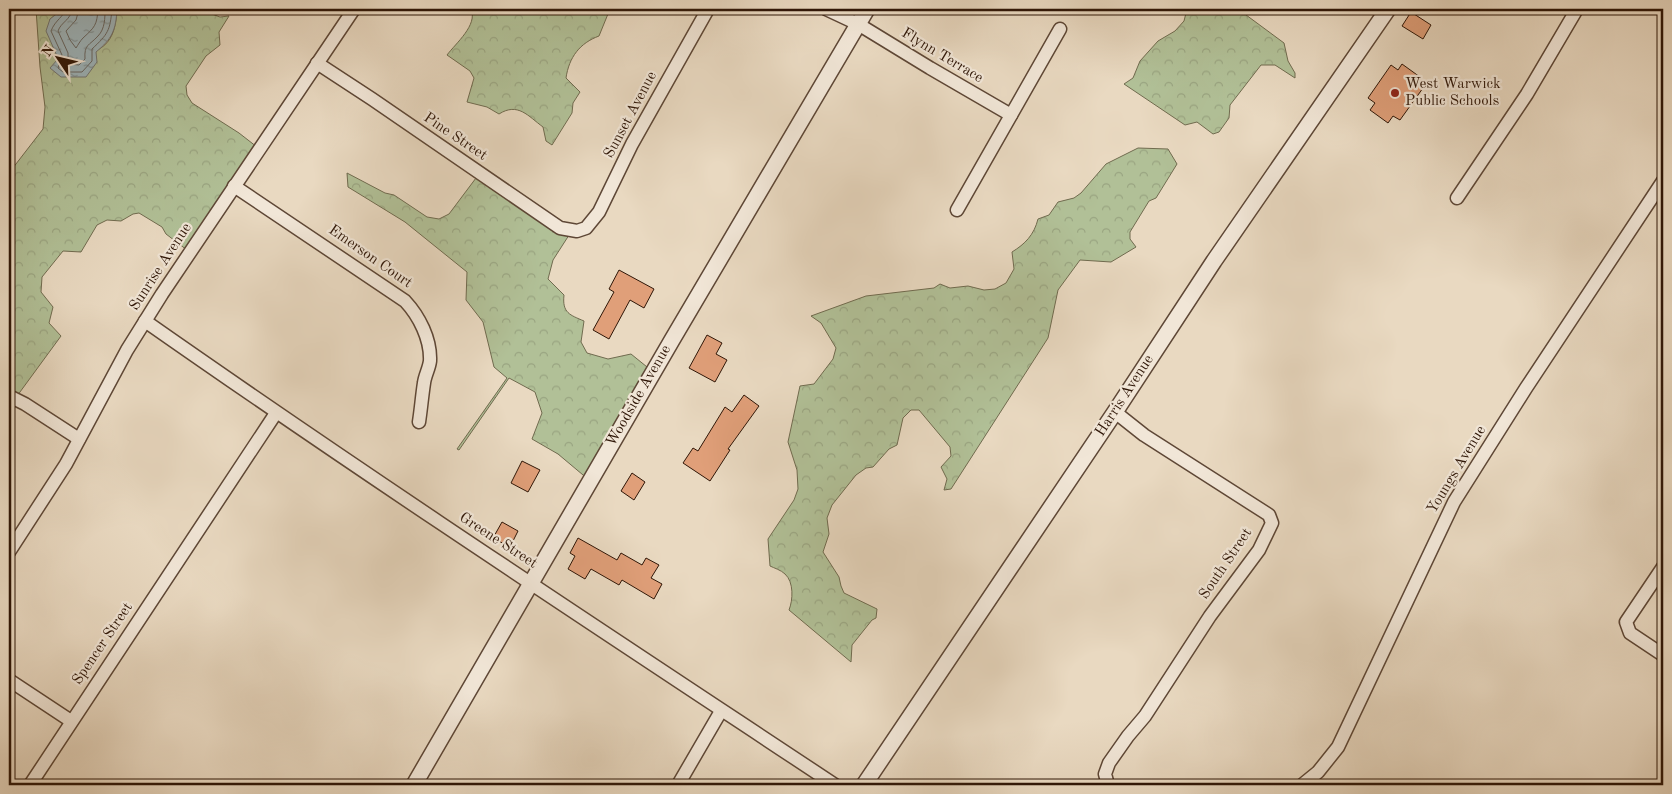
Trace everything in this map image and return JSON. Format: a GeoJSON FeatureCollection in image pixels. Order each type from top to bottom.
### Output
{"type":"FeatureCollection","features":[{"type":"Feature","properties":{"kind":"street","name":"Sunrise Avenue"},"geometry":{"type":"LineString","coordinates":[[9,552],[66,464],[145,321],[354,9]]}},
{"type":"Feature","properties":{"kind":"street","name":"Sunset Avenue"},"geometry":{"type":"LineString","coordinates":[[577,231],[586,228],[599,212],[632,144],[708,9]]}},
{"type":"Feature","properties":{"kind":"street","name":"Flynn Terrace"},"geometry":{"type":"LineString","coordinates":[[826,9],[858,24],[1011,115]]}},
{"type":"Feature","properties":{"kind":"street","name":"Woodside Avenue"},"geometry":{"type":"LineString","coordinates":[[414,785],[672,340],[867,9]]}},
{"type":"Feature","properties":{"kind":"street","name":"Harris Avenue"},"geometry":{"type":"LineString","coordinates":[[864,785],[1209,269],[1388,9]]}},
{"type":"Feature","properties":{"kind":"street"},"geometry":{"type":"LineString","coordinates":[[1457,198],[1527,94],[1577,9]]}},
{"type":"Feature","properties":{"kind":"street"},"geometry":{"type":"LineString","coordinates":[[957,210],[1060,29]]}},
{"type":"Feature","properties":{"kind":"street","name":"Pine Street"},"geometry":{"type":"LineString","coordinates":[[317,63],[560,228],[577,231]]}},
{"type":"Feature","properties":{"kind":"street","name":"Youngs Avenue"},"geometry":{"type":"LineString","coordinates":[[1302,785],[1318,772],[1338,747],[1454,502],[1526,388],[1663,182]]}},
{"type":"Feature","properties":{"kind":"street","name":"Emerson Court"},"geometry":{"type":"LineString","coordinates":[[234,186],[405,301],[415,312],[425,332],[430,358],[424,381],[420,422]]}},
{"type":"Feature","properties":{"kind":"street","name":"Greene Street"},"geometry":{"type":"LineString","coordinates":[[145,321],[276,413],[721,711],[835,785]]}},
{"type":"Feature","properties":{"kind":"street"},"geometry":{"type":"LineString","coordinates":[[9,396],[80,439]]}},
{"type":"Feature","properties":{"kind":"street","name":"South Street"},"geometry":{"type":"LineString","coordinates":[[1108,785],[1105,774],[1109,763],[1145,716],[1210,616],[1259,550],[1272,523],[1269,515],[1144,435],[1115,412]]}},
{"type":"Feature","properties":{"kind":"street","name":"Spencer Street"},"geometry":{"type":"LineString","coordinates":[[30,785],[276,413]]}},
{"type":"Feature","properties":{"kind":"street"},"geometry":{"type":"LineString","coordinates":[[1663,567],[1626,622],[1630,633],[1663,655]]}},
{"type":"Feature","properties":{"kind":"street"},"geometry":{"type":"LineString","coordinates":[[9,680],[71,721]]}},
{"type":"Feature","properties":{"kind":"street"},"geometry":{"type":"LineString","coordinates":[[678,785],[721,711]]}},
{"type":"Feature","properties":{"kind":"green space"},"geometry":{"type":"Polygon","coordinates":[[[36,9],[63,9],[50,19],[53,48],[57,60],[92,52],[107,43],[112,35],[117,9],[214,9],[212,14],[220,17],[229,16],[219,32],[220,45],[206,56],[186,86],[187,95],[192,103],[239,133],[257,147],[187,250],[166,234],[162,227],[139,213],[133,214],[121,221],[107,220],[97,225],[81,252],[63,251],[42,277],[41,292],[53,307],[49,323],[61,336],[9,407],[9,173],[43,129],[45,107],[36,9]]]}},
{"type":"Feature","properties":{"kind":"green space"},"geometry":{"type":"Polygon","coordinates":[[[471,9],[610,9],[599,36],[581,47],[570,64],[566,78],[580,92],[573,103],[572,113],[552,145],[546,141],[543,127],[522,112],[512,109],[499,114],[487,107],[467,102],[474,78],[470,71],[447,55],[469,27],[472,15],[471,9]]]}},
{"type":"Feature","properties":{"kind":"green space"},"geometry":{"type":"Polygon","coordinates":[[[1187,9],[1238,9],[1284,43],[1288,61],[1295,73],[1295,78],[1275,65],[1261,65],[1230,105],[1229,118],[1219,132],[1213,134],[1197,122],[1185,125],[1124,84],[1133,78],[1140,61],[1158,41],[1175,31],[1184,21],[1187,9]]]}},
{"type":"Feature","properties":{"kind":"green space"},"geometry":{"type":"Polygon","coordinates":[[[1138,148],[1168,149],[1177,164],[1156,198],[1149,201],[1130,232],[1130,239],[1136,247],[1111,262],[1080,260],[1058,290],[1048,338],[951,489],[944,490],[947,479],[941,467],[951,456],[950,447],[919,410],[911,410],[903,418],[897,445],[889,449],[873,467],[866,468],[856,475],[832,505],[827,518],[829,534],[823,552],[839,577],[844,593],[877,609],[876,618],[872,620],[852,645],[851,662],[789,610],[792,596],[788,577],[780,570],[770,566],[768,539],[794,500],[798,489],[797,470],[788,442],[800,386],[814,384],[833,359],[836,348],[821,323],[811,316],[866,296],[934,288],[940,284],[950,288],[968,286],[984,290],[995,289],[1006,283],[1014,269],[1012,252],[1028,238],[1034,230],[1038,219],[1049,215],[1058,202],[1074,198],[1081,193],[1106,164],[1138,148]]]}},
{"type":"Feature","properties":{"kind":"green space"},"geometry":{"type":"Polygon","coordinates":[[[347,173],[385,193],[394,195],[427,217],[439,219],[449,214],[479,174],[571,232],[553,260],[548,279],[564,295],[566,310],[584,321],[581,342],[587,353],[608,359],[631,354],[652,371],[589,480],[558,454],[532,439],[542,413],[535,392],[509,378],[459,450],[457,449],[507,378],[494,367],[483,322],[466,300],[467,272],[405,222],[348,187],[347,173]]]}},
{"type":"Feature","properties":{"kind":"water"},"geometry":{"type":"Polygon","coordinates":[[[63,9],[117,9],[116,23],[112,34],[96,52],[97,62],[86,77],[61,77],[50,68],[57,60],[57,56],[46,31],[50,19],[63,9]]]}},
{"type":"Feature","properties":{"kind":"building"},"geometry":{"type":"Polygon","coordinates":[[[1411,12],[1431,25],[1423,39],[1402,26],[1411,12]]]}},
{"type":"Feature","properties":{"kind":"building","name":"West Warwick Public Schools"},"geometry":{"type":"Polygon","coordinates":[[[1402,64],[1420,77],[1416,83],[1423,88],[1400,120],[1393,116],[1388,123],[1370,110],[1375,103],[1368,98],[1391,65],[1398,70],[1402,64]]]}},
{"type":"Feature","properties":{"kind":"building"},"geometry":{"type":"Polygon","coordinates":[[[619,270],[654,289],[644,308],[630,300],[609,339],[593,330],[614,292],[609,289],[619,270]]]}},
{"type":"Feature","properties":{"kind":"building"},"geometry":{"type":"Polygon","coordinates":[[[707,335],[722,343],[716,354],[727,360],[715,382],[689,368],[707,335]]]}},
{"type":"Feature","properties":{"kind":"building"},"geometry":{"type":"Polygon","coordinates":[[[744,395],[759,406],[728,449],[730,450],[710,481],[683,463],[693,448],[698,451],[725,407],[732,412],[744,395]]]}},
{"type":"Feature","properties":{"kind":"building"},"geometry":{"type":"Polygon","coordinates":[[[522,461],[540,470],[528,492],[511,483],[522,461]]]}},
{"type":"Feature","properties":{"kind":"building"},"geometry":{"type":"Polygon","coordinates":[[[632,473],[645,482],[634,500],[621,491],[632,473]]]}},
{"type":"Feature","properties":{"kind":"building"},"geometry":{"type":"Polygon","coordinates":[[[502,522],[518,531],[510,547],[493,538],[502,522]]]}},
{"type":"Feature","properties":{"kind":"building"},"geometry":{"type":"Polygon","coordinates":[[[578,538],[617,560],[621,553],[642,565],[646,558],[659,565],[651,578],[662,584],[654,599],[622,580],[619,585],[591,569],[585,579],[568,569],[575,556],[570,553],[578,538]]]}},
{"type":"Feature","properties":{"kind":"place","name":"West Warwick Public Schools"},"geometry":{"type":"Point","coordinates":[1395,93]}}]}
